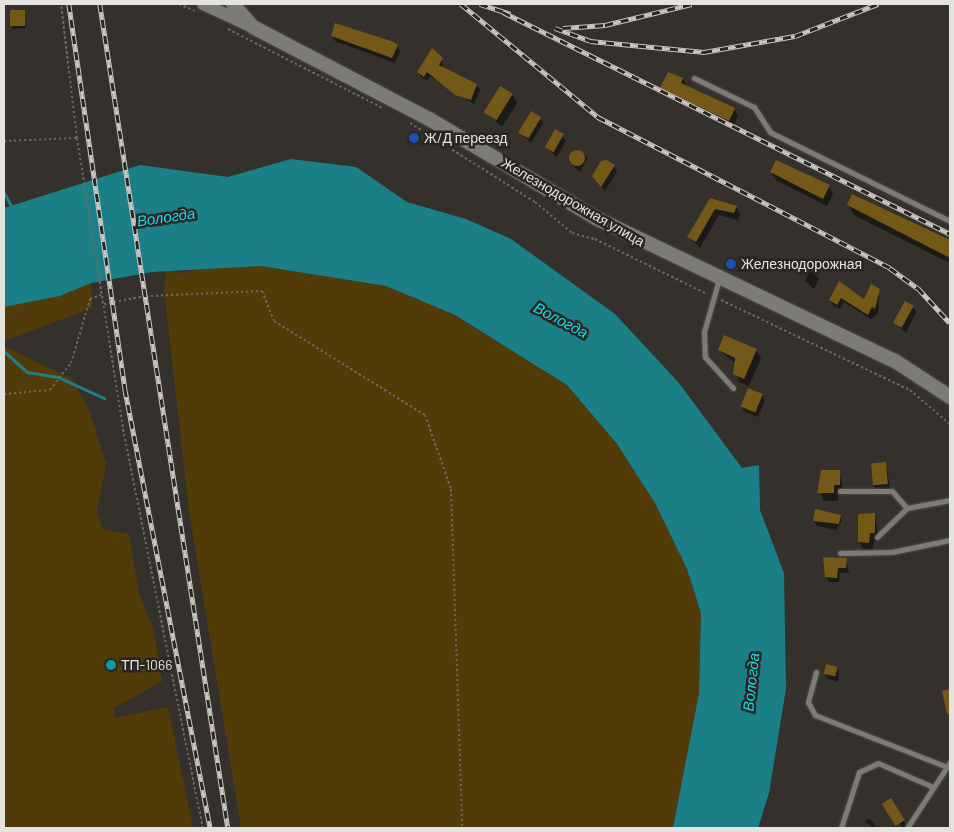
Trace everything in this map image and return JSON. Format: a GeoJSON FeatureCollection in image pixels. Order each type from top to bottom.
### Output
{"type":"FeatureCollection","features":[{"type":"Feature","properties":{"kind":"main road"},"geometry":{"type":"LineString","coordinates":[[233,4],[253,27]]}},
{"type":"Feature","properties":{"kind":"main road","name":"Железнодорожная улица"},"geometry":{"type":"LineString","coordinates":[[253,27],[431,120],[598,219],[719,279],[894,361],[949,394]]}},
{"type":"Feature","properties":{"kind":"street","name":"Железнодорожная улица"},"geometry":{"type":"LineString","coordinates":[[202,9],[253,27]]}},
{"type":"Feature","properties":{"kind":"lane"},"geometry":{"type":"LineString","coordinates":[[694,78],[754,107],[770,132],[950,221]]}},
{"type":"Feature","properties":{"kind":"lane"},"geometry":{"type":"LineString","coordinates":[[719,279],[704,332],[705,357],[733,388]]}},
{"type":"Feature","properties":{"kind":"lane"},"geometry":{"type":"LineString","coordinates":[[840,491],[892,490],[907,508]]}},
{"type":"Feature","properties":{"kind":"lane"},"geometry":{"type":"LineString","coordinates":[[877,536],[907,508],[950,500]]}},
{"type":"Feature","properties":{"kind":"lane"},"geometry":{"type":"LineString","coordinates":[[840,553],[892,552],[950,540]]}},
{"type":"Feature","properties":{"kind":"lane"},"geometry":{"type":"LineString","coordinates":[[816,672],[808,702],[815,716],[949,764],[907,828]]}},
{"type":"Feature","properties":{"kind":"lane"},"geometry":{"type":"LineString","coordinates":[[841,828],[858,772],[878,762],[934,787]]}},
{"type":"Feature","properties":{"kind":"path"},"geometry":{"type":"LineString","coordinates":[[61,4],[77,138],[102,284],[101,295],[124,434],[203,828]]}},
{"type":"Feature","properties":{"kind":"path"},"geometry":{"type":"LineString","coordinates":[[179,4],[202,9]]}},
{"type":"Feature","properties":{"kind":"path"},"geometry":{"type":"LineString","coordinates":[[225,27],[385,110]]}},
{"type":"Feature","properties":{"kind":"path"},"geometry":{"type":"LineString","coordinates":[[402,119],[535,202],[572,233],[595,239],[910,390],[950,424]]}},
{"type":"Feature","properties":{"kind":"path"},"geometry":{"type":"LineString","coordinates":[[4,141],[77,138]]}},
{"type":"Feature","properties":{"kind":"path"},"geometry":{"type":"LineString","coordinates":[[104,304],[146,296],[262,291],[274,320],[425,415],[451,488],[462,828]]}},
{"type":"Feature","properties":{"kind":"path"},"geometry":{"type":"LineString","coordinates":[[4,394],[50,390],[71,363],[90,299],[101,295]]}},
{"type":"Feature","properties":{"kind":"shaded area"},"geometry":{"type":"Polygon","coordinates":[[[218,265],[261,266],[386,286],[454,315],[567,385],[617,444],[655,503],[687,569],[701,613],[699,693],[673,828],[241,828],[189,511],[164,289],[167,270],[182,273],[218,265]]]}},
{"type":"Feature","properties":{"kind":"shaded area"},"geometry":{"type":"Polygon","coordinates":[[[91,283],[92,308],[4,341],[4,307],[60,296],[91,283]]]}},
{"type":"Feature","properties":{"kind":"shaded area"},"geometry":{"type":"Polygon","coordinates":[[[4,346],[72,379],[90,412],[106,464],[97,511],[103,529],[129,534],[139,593],[153,627],[162,681],[114,708],[115,718],[168,707],[193,828],[4,828],[4,346]]]}},
{"type":"Feature","properties":{"kind":"water","name":"Вологда"},"geometry":{"type":"Polygon","coordinates":[[[291,159],[356,167],[407,202],[466,219],[511,239],[615,314],[679,383],[742,468],[759,465],[760,510],[784,573],[786,689],[769,793],[758,828],[673,828],[699,693],[701,613],[687,569],[655,503],[617,444],[567,385],[455,315],[386,286],[261,266],[152,272],[91,283],[60,296],[4,307],[4,208],[140,165],[228,177],[291,159]]]}},
{"type":"Feature","properties":{"kind":"building"},"geometry":{"type":"Polygon","coordinates":[[[10,10],[25,10],[25,26],[10,26],[10,10]]]}},
{"type":"Feature","properties":{"kind":"building"},"geometry":{"type":"Polygon","coordinates":[[[335,23],[394,42],[398,45],[392,58],[331,36],[335,23]]]}},
{"type":"Feature","properties":{"kind":"building"},"geometry":{"type":"Polygon","coordinates":[[[432,48],[443,58],[439,65],[477,84],[471,100],[455,95],[427,72],[424,77],[417,72],[432,48]]]}},
{"type":"Feature","properties":{"kind":"building"},"geometry":{"type":"Polygon","coordinates":[[[668,72],[683,78],[681,83],[735,108],[729,121],[660,88],[668,72]]]}},
{"type":"Feature","properties":{"kind":"building"},"geometry":{"type":"Polygon","coordinates":[[[500,86],[513,94],[496,120],[484,112],[500,86]]]}},
{"type":"Feature","properties":{"kind":"building"},"geometry":{"type":"Polygon","coordinates":[[[531,111],[541,117],[528,139],[518,132],[531,111]]]}},
{"type":"Feature","properties":{"kind":"building"},"geometry":{"type":"Polygon","coordinates":[[[555,129],[564,134],[554,152],[545,147],[555,129]]]}},
{"type":"Feature","properties":{"kind":"building"},"geometry":{"type":"Polygon","coordinates":[[[577,150],[583,152],[585,158],[583,164],[577,166],[571,164],[569,158],[571,152],[577,150]]]}},
{"type":"Feature","properties":{"kind":"building"},"geometry":{"type":"Polygon","coordinates":[[[607,160],[615,165],[601,187],[592,176],[601,161],[607,160]]]}},
{"type":"Feature","properties":{"kind":"building"},"geometry":{"type":"Polygon","coordinates":[[[776,160],[830,185],[823,199],[770,172],[776,160]]]}},
{"type":"Feature","properties":{"kind":"building"},"geometry":{"type":"Polygon","coordinates":[[[852,194],[950,240],[950,258],[847,205],[852,194]]]}},
{"type":"Feature","properties":{"kind":"building"},"geometry":{"type":"Polygon","coordinates":[[[710,198],[737,206],[734,213],[715,209],[696,242],[687,237],[710,198]]]}},
{"type":"Feature","properties":{"kind":"building"},"geometry":{"type":"Polygon","coordinates":[[[839,281],[864,299],[871,284],[880,289],[875,309],[872,307],[868,315],[841,298],[837,305],[829,300],[839,281]]]}},
{"type":"Feature","properties":{"kind":"building"},"geometry":{"type":"Polygon","coordinates":[[[905,301],[914,306],[902,328],[893,323],[905,301]]]}},
{"type":"Feature","properties":{"kind":"building"},"geometry":{"type":"Polygon","coordinates":[[[724,335],[757,349],[744,379],[733,374],[735,358],[718,350],[724,335]]]}},
{"type":"Feature","properties":{"kind":"building"},"geometry":{"type":"Polygon","coordinates":[[[748,388],[763,394],[755,413],[741,407],[748,388]]]}},
{"type":"Feature","properties":{"kind":"building"},"geometry":{"type":"Polygon","coordinates":[[[886,462],[888,484],[873,485],[871,463],[886,462]]]}},
{"type":"Feature","properties":{"kind":"building"},"geometry":{"type":"Polygon","coordinates":[[[821,470],[840,470],[840,485],[834,485],[834,493],[817,493],[821,470]]]}},
{"type":"Feature","properties":{"kind":"building"},"geometry":{"type":"Polygon","coordinates":[[[815,509],[841,515],[839,524],[813,521],[815,509]]]}},
{"type":"Feature","properties":{"kind":"building"},"geometry":{"type":"Polygon","coordinates":[[[875,513],[875,533],[870,533],[869,543],[858,542],[858,514],[875,513]]]}},
{"type":"Feature","properties":{"kind":"building"},"geometry":{"type":"Polygon","coordinates":[[[823,557],[847,558],[846,568],[838,568],[837,578],[825,577],[823,557]]]}},
{"type":"Feature","properties":{"kind":"building"},"geometry":{"type":"Polygon","coordinates":[[[826,664],[838,667],[835,677],[824,674],[826,664]]]}},
{"type":"Feature","properties":{"kind":"building"},"geometry":{"type":"Polygon","coordinates":[[[950,689],[950,714],[947,714],[942,691],[950,689]]]}},
{"type":"Feature","properties":{"kind":"building"},"geometry":{"type":"Polygon","coordinates":[[[891,798],[905,820],[895,826],[882,804],[891,798]]]}},
{"type":"Feature","properties":{"kind":"waterway"},"geometry":{"type":"LineString","coordinates":[[4,192],[11,205]]}},
{"type":"Feature","properties":{"kind":"waterway"},"geometry":{"type":"LineString","coordinates":[[4,351],[27,372],[58,377],[104,398]]}},
{"type":"Feature","properties":{"kind":"railway"},"geometry":{"type":"LineString","coordinates":[[69,4],[125,389],[210,828]]}},
{"type":"Feature","properties":{"kind":"railway"},"geometry":{"type":"LineString","coordinates":[[100,4],[228,828]]}},
{"type":"Feature","properties":{"kind":"railway"},"geometry":{"type":"LineString","coordinates":[[461,4],[598,117],[890,268],[918,288],[950,323]]}},
{"type":"Feature","properties":{"kind":"railway"},"geometry":{"type":"LineString","coordinates":[[480,4],[510,14]]}},
{"type":"Feature","properties":{"kind":"railway"},"geometry":{"type":"LineString","coordinates":[[563,28],[605,25],[692,4]]}},
{"type":"Feature","properties":{"kind":"railway"},"geometry":{"type":"LineString","coordinates":[[555,28],[590,41],[704,52],[795,36],[878,4]]}},
{"type":"Feature","properties":{"kind":"railway"},"geometry":{"type":"LineString","coordinates":[[503,12],[950,234]]}},
{"type":"Feature","properties":{"kind":"place","name":"Ж/Д переезд"},"geometry":{"type":"Point","coordinates":[414,138]}},
{"type":"Feature","properties":{"kind":"place","name":"Железнодорожная"},"geometry":{"type":"Point","coordinates":[731,264]}},
{"type":"Feature","properties":{"kind":"place","name":"ТП-1066"},"geometry":{"type":"Point","coordinates":[111,665]}}]}
